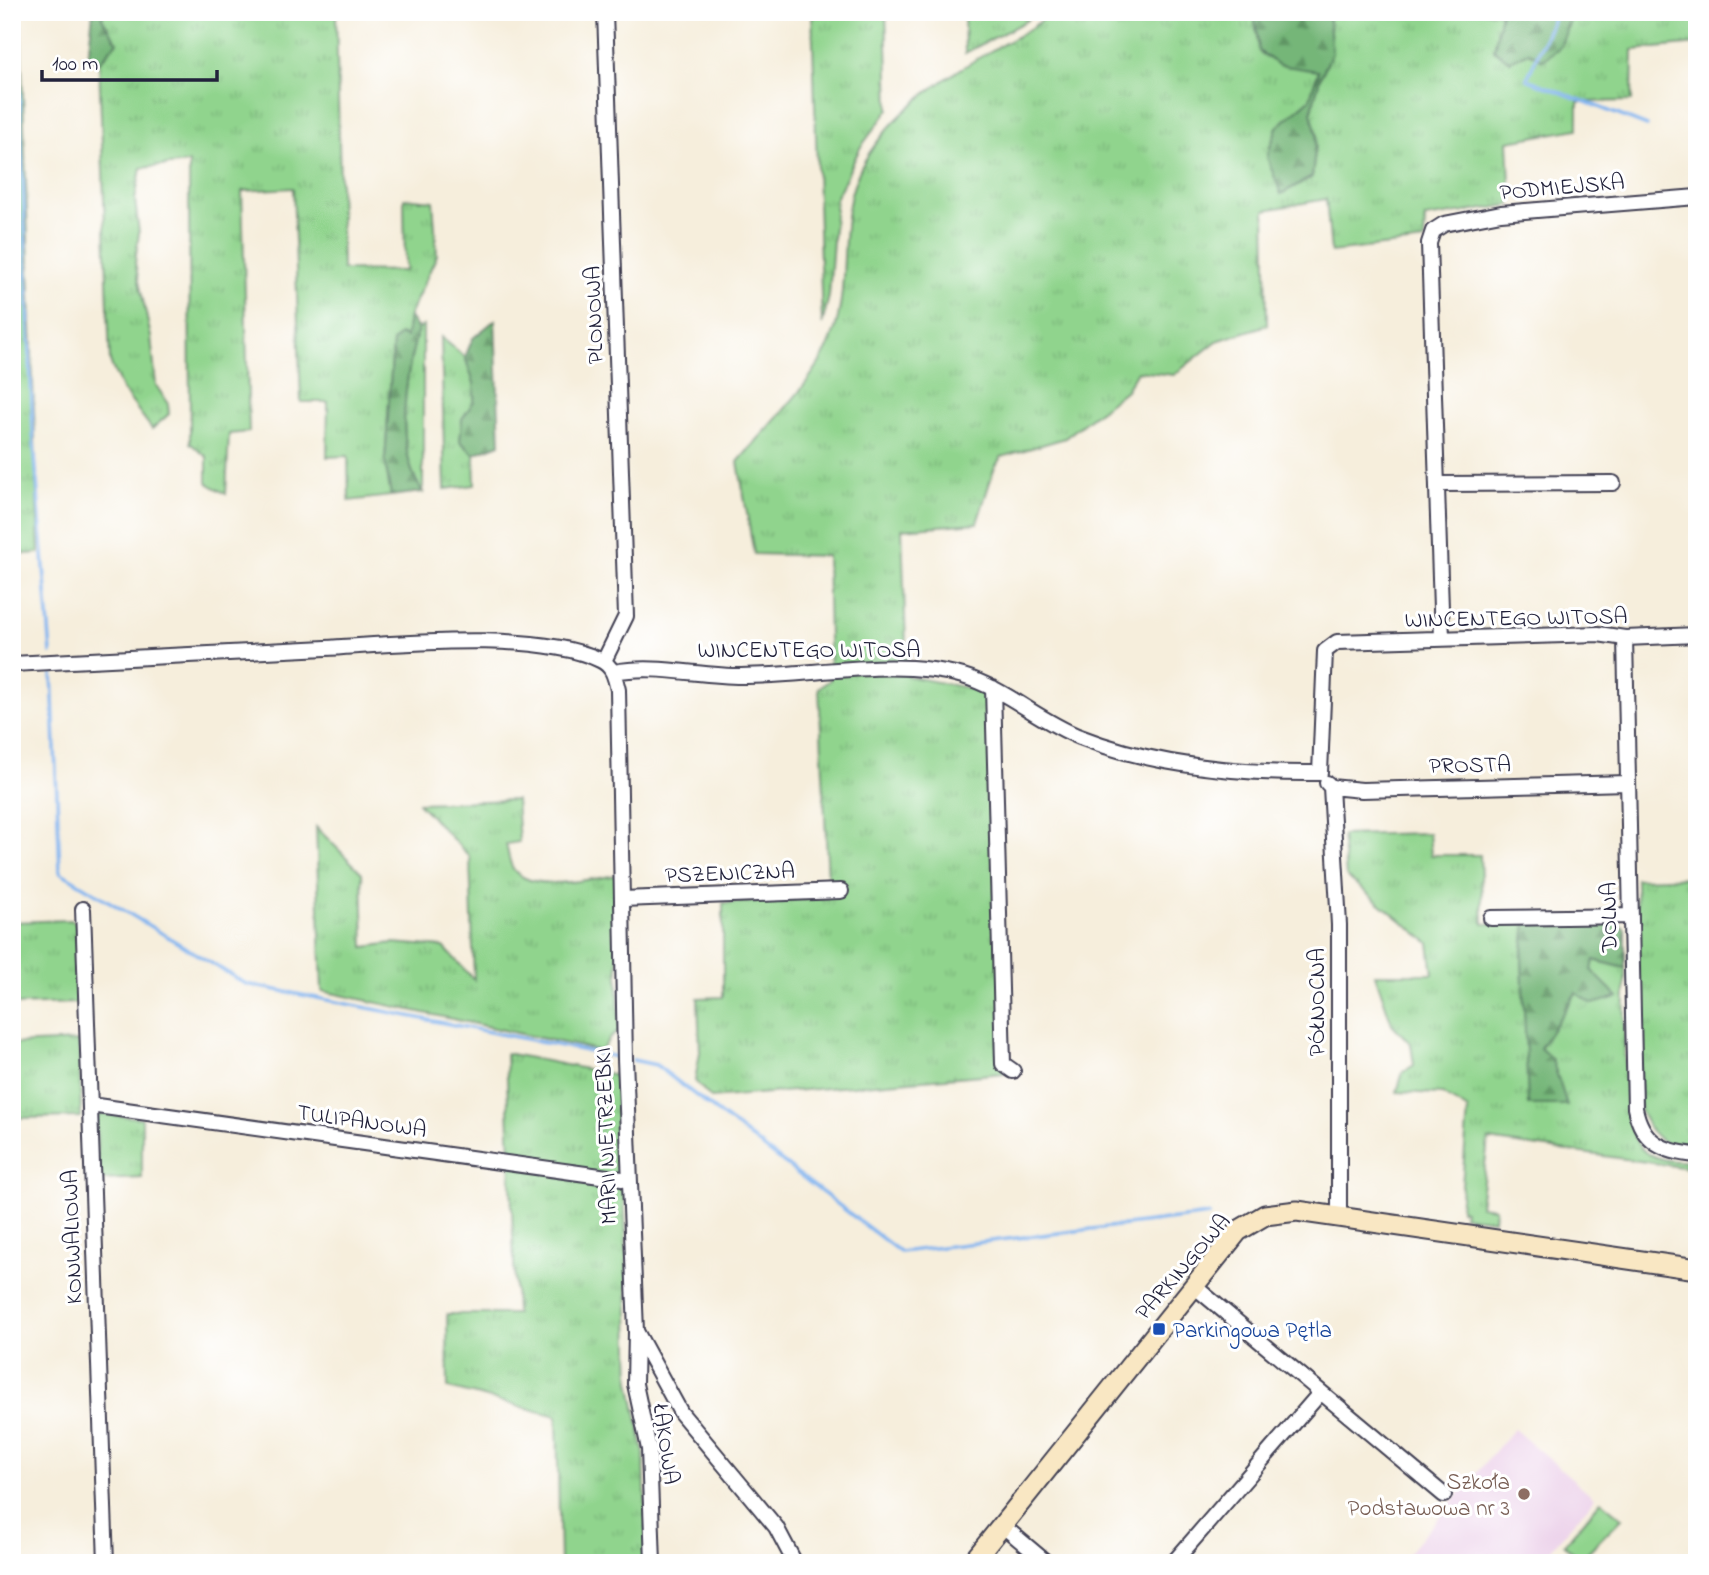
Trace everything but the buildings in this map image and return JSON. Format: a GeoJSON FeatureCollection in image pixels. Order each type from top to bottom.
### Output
{"type":"FeatureCollection","features":[{"type":"Feature","properties":{"kind":"street","name":"PLONOWA"},"geometry":{"type":"LineString","coordinates":[[605,12],[626,616],[609,666]]}},
{"type":"Feature","properties":{"kind":"street","name":"PODMIEJSKA"},"geometry":{"type":"LineString","coordinates":[[1439,484],[1429,243],[1433,231],[1444,224],[1501,213],[1697,197]]}},
{"type":"Feature","properties":{"kind":"street"},"geometry":{"type":"LineString","coordinates":[[1442,639],[1439,484],[1613,483]]}},
{"type":"Feature","properties":{"kind":"street","name":"WINCENTEGO WITOSA"},"geometry":{"type":"LineString","coordinates":[[609,666],[739,676],[908,668],[960,676],[993,688],[1079,736],[1125,751],[1236,772],[1320,773],[1323,677],[1333,644],[1598,634],[1625,638],[1697,635]]}},
{"type":"Feature","properties":{"kind":"street","name":"DOLNA"},"geometry":{"type":"LineString","coordinates":[[1625,638],[1637,1120],[1645,1135],[1661,1149],[1697,1155]]}},
{"type":"Feature","properties":{"kind":"street"},"geometry":{"type":"LineString","coordinates":[[12,664],[412,643],[484,642],[555,647],[609,666]]}},
{"type":"Feature","properties":{"kind":"street","name":"MARII NIETRZEBKI"},"geometry":{"type":"LineString","coordinates":[[609,666],[618,690],[629,1180],[636,1331],[681,1413],[776,1527],[795,1563]]}},
{"type":"Feature","properties":{"kind":"street"},"geometry":{"type":"LineString","coordinates":[[993,688],[1003,1064],[1013,1071]]}},
{"type":"Feature","properties":{"kind":"street"},"geometry":{"type":"LineString","coordinates":[[1320,773],[1331,788]]}},
{"type":"Feature","properties":{"kind":"street","name":"PROSTA"},"geometry":{"type":"LineString","coordinates":[[1331,788],[1362,790],[1627,783]]}},
{"type":"Feature","properties":{"kind":"street","name":"PÓŁNOCNA"},"geometry":{"type":"LineString","coordinates":[[1331,788],[1339,925],[1339,1216]]}},
{"type":"Feature","properties":{"kind":"street","name":"PSZENICZNA"},"geometry":{"type":"LineString","coordinates":[[622,899],[841,891]]}},
{"type":"Feature","properties":{"kind":"street","name":"KONWALIOWA"},"geometry":{"type":"LineString","coordinates":[[83,909],[106,1563]]}},
{"type":"Feature","properties":{"kind":"street"},"geometry":{"type":"LineString","coordinates":[[1491,918],[1631,916]]}},
{"type":"Feature","properties":{"kind":"street","name":"TULIPANOWA"},"geometry":{"type":"LineString","coordinates":[[90,1105],[629,1180]]}},
{"type":"Feature","properties":{"kind":"street","name":"PARKINGOWA"},"geometry":{"type":"LineString","coordinates":[[972,1563],[1238,1231],[1265,1215],[1297,1211],[1339,1216],[1697,1269]]}},
{"type":"Feature","properties":{"kind":"street"},"geometry":{"type":"LineString","coordinates":[[1194,1286],[1444,1495]]}},
{"type":"Feature","properties":{"kind":"street","name":"ŁĄKOWA"},"geometry":{"type":"LineString","coordinates":[[636,1331],[635,1384],[649,1450],[653,1563]]}},
{"type":"Feature","properties":{"kind":"street"},"geometry":{"type":"LineString","coordinates":[[1173,1563],[1321,1392]]}},
{"type":"Feature","properties":{"kind":"street"},"geometry":{"type":"LineString","coordinates":[[1002,1525],[1047,1563]]}},
{"type":"Feature","properties":{"kind":"shaded area","name":"Szkoła Podstawowa nr 3"},"geometry":{"type":"Polygon","coordinates":[[[1514,1429],[1595,1498],[1539,1563],[1400,1563],[1514,1429]]]}},
{"type":"Feature","properties":{"kind":"green space"},"geometry":{"type":"Polygon","coordinates":[[[12,12],[20,12],[39,553],[12,555],[12,12]]]}},
{"type":"Feature","properties":{"kind":"green space"},"geometry":{"type":"Polygon","coordinates":[[[93,12],[103,12],[102,18],[117,42],[99,63],[88,57],[93,12]]]}},
{"type":"Feature","properties":{"kind":"green space"},"geometry":{"type":"Polygon","coordinates":[[[103,12],[336,12],[342,270],[405,271],[404,198],[433,201],[437,255],[409,316],[406,338],[393,342],[385,461],[391,496],[349,501],[348,456],[327,457],[328,402],[301,402],[293,188],[242,191],[249,432],[229,434],[226,494],[207,483],[207,457],[190,443],[189,163],[141,168],[135,200],[139,233],[135,263],[151,337],[156,385],[168,404],[169,414],[152,429],[122,389],[110,362],[99,63],[117,42],[102,18],[103,12]]]}},
{"type":"Feature","properties":{"kind":"green space"},"geometry":{"type":"Polygon","coordinates":[[[812,12],[886,12],[889,109],[860,148],[836,198],[829,296],[822,325],[812,12]]]}},
{"type":"Feature","properties":{"kind":"green space"},"geometry":{"type":"Polygon","coordinates":[[[964,12],[1034,12],[1026,21],[965,53],[964,12]]]}},
{"type":"Feature","properties":{"kind":"green space"},"geometry":{"type":"Polygon","coordinates":[[[1049,12],[1254,12],[1259,52],[1279,65],[1318,70],[1310,99],[1277,127],[1267,157],[1281,193],[1312,177],[1317,134],[1311,113],[1320,78],[1332,53],[1328,12],[1501,12],[1500,16],[1529,52],[1543,60],[1560,47],[1573,12],[1625,12],[1625,15],[1697,19],[1697,44],[1633,50],[1632,101],[1578,102],[1578,129],[1508,141],[1511,205],[1425,218],[1424,241],[1331,252],[1326,199],[1265,210],[1267,325],[1217,341],[1174,375],[1137,371],[1126,390],[1065,438],[1001,457],[994,469],[977,523],[902,529],[907,676],[988,692],[1004,1073],[711,1098],[695,1081],[700,1052],[698,998],[723,997],[723,903],[827,898],[828,881],[819,688],[830,680],[827,556],[754,554],[738,462],[804,385],[826,352],[839,313],[849,202],[865,160],[904,112],[935,86],[969,63],[1028,30],[1049,12]]]}},
{"type":"Feature","properties":{"kind":"green space"},"geometry":{"type":"Polygon","coordinates":[[[1254,12],[1328,12],[1332,53],[1320,78],[1311,113],[1317,134],[1312,177],[1281,194],[1267,157],[1277,127],[1310,99],[1318,71],[1279,65],[1259,51],[1254,12]]]}},
{"type":"Feature","properties":{"kind":"green space"},"geometry":{"type":"Polygon","coordinates":[[[1501,12],[1573,12],[1560,47],[1543,60],[1529,52],[1510,61],[1494,50],[1501,12]]]}},
{"type":"Feature","properties":{"kind":"green space"},"geometry":{"type":"Polygon","coordinates":[[[1625,12],[1697,12],[1697,19],[1624,15],[1625,12]]]}},
{"type":"Feature","properties":{"kind":"green space"},"geometry":{"type":"Polygon","coordinates":[[[409,316],[418,329],[406,390],[405,434],[414,475],[423,492],[391,496],[385,461],[393,342],[400,334],[406,337],[409,316]]]}},
{"type":"Feature","properties":{"kind":"green space"},"geometry":{"type":"Polygon","coordinates":[[[495,320],[500,444],[474,454],[460,441],[462,419],[474,401],[474,383],[465,357],[473,338],[495,320]]]}},
{"type":"Feature","properties":{"kind":"green space"},"geometry":{"type":"Polygon","coordinates":[[[423,326],[423,492],[408,455],[404,412],[413,348],[418,329],[423,326]]]}},
{"type":"Feature","properties":{"kind":"green space"},"geometry":{"type":"Polygon","coordinates":[[[441,337],[465,357],[474,383],[474,402],[462,419],[460,441],[474,454],[475,485],[445,489],[441,337]]]}},
{"type":"Feature","properties":{"kind":"green space"},"geometry":{"type":"Polygon","coordinates":[[[516,800],[519,842],[506,844],[512,867],[523,877],[534,881],[563,883],[616,875],[619,1031],[601,1051],[322,991],[316,827],[362,873],[364,947],[393,943],[444,947],[474,980],[470,857],[418,803],[516,800]]]}},
{"type":"Feature","properties":{"kind":"green space"},"geometry":{"type":"Polygon","coordinates":[[[1429,833],[1431,855],[1480,855],[1483,924],[1526,922],[1522,961],[1529,1105],[1535,1066],[1542,1045],[1586,978],[1593,960],[1625,968],[1626,1089],[1633,1133],[1640,1147],[1651,1156],[1697,1162],[1697,1169],[1488,1140],[1480,1206],[1495,1208],[1494,1220],[1463,1216],[1464,1211],[1460,1210],[1468,1110],[1442,1094],[1397,1092],[1403,1072],[1414,1065],[1411,1044],[1392,1024],[1375,974],[1433,974],[1429,943],[1346,876],[1342,835],[1429,833]]]}},
{"type":"Feature","properties":{"kind":"green space"},"geometry":{"type":"Polygon","coordinates":[[[1697,877],[1697,1149],[1667,1143],[1655,1136],[1640,1110],[1636,879],[1697,877]]]}},
{"type":"Feature","properties":{"kind":"green space"},"geometry":{"type":"Polygon","coordinates":[[[71,920],[76,923],[78,1003],[12,1005],[12,922],[71,920]]]}},
{"type":"Feature","properties":{"kind":"green space"},"geometry":{"type":"Polygon","coordinates":[[[1615,920],[1625,929],[1625,968],[1594,960],[1592,971],[1618,997],[1593,1004],[1576,993],[1540,1048],[1552,1059],[1567,1105],[1528,1105],[1522,961],[1526,922],[1615,920]]]}},
{"type":"Feature","properties":{"kind":"green space"},"geometry":{"type":"Polygon","coordinates":[[[79,1041],[81,1117],[12,1118],[12,1044],[79,1041]]]}},
{"type":"Feature","properties":{"kind":"green space"},"geometry":{"type":"Polygon","coordinates":[[[506,1053],[621,1076],[630,1381],[644,1453],[647,1563],[560,1563],[557,1416],[448,1388],[447,1314],[516,1314],[506,1053]]]}},
{"type":"Feature","properties":{"kind":"green space"},"geometry":{"type":"Polygon","coordinates":[[[100,1114],[142,1118],[142,1178],[98,1178],[96,1121],[100,1114]]]}},
{"type":"Feature","properties":{"kind":"green space"},"geometry":{"type":"Polygon","coordinates":[[[1601,1501],[1622,1518],[1580,1560],[1564,1544],[1601,1501]]]}},
{"type":"Feature","properties":{"kind":"waterway"},"geometry":{"type":"LineString","coordinates":[[16,12],[33,432],[51,653]]}},
{"type":"Feature","properties":{"kind":"waterway"},"geometry":{"type":"LineString","coordinates":[[1556,12],[1527,79],[1647,126]]}},
{"type":"Feature","properties":{"kind":"waterway"},"geometry":{"type":"LineString","coordinates":[[52,672],[60,872],[246,984],[617,1057]]}},
{"type":"Feature","properties":{"kind":"waterway"},"geometry":{"type":"LineString","coordinates":[[633,1060],[656,1065],[900,1252],[1209,1215]]}},
{"type":"Feature","properties":{"kind":"place","name":"Parkingowa Pętla"},"geometry":{"type":"Point","coordinates":[1159,1329]}},
{"type":"Feature","properties":{"kind":"place","name":"Szkoła Podstawowa nr 3"},"geometry":{"type":"Point","coordinates":[1524,1494]}}]}
